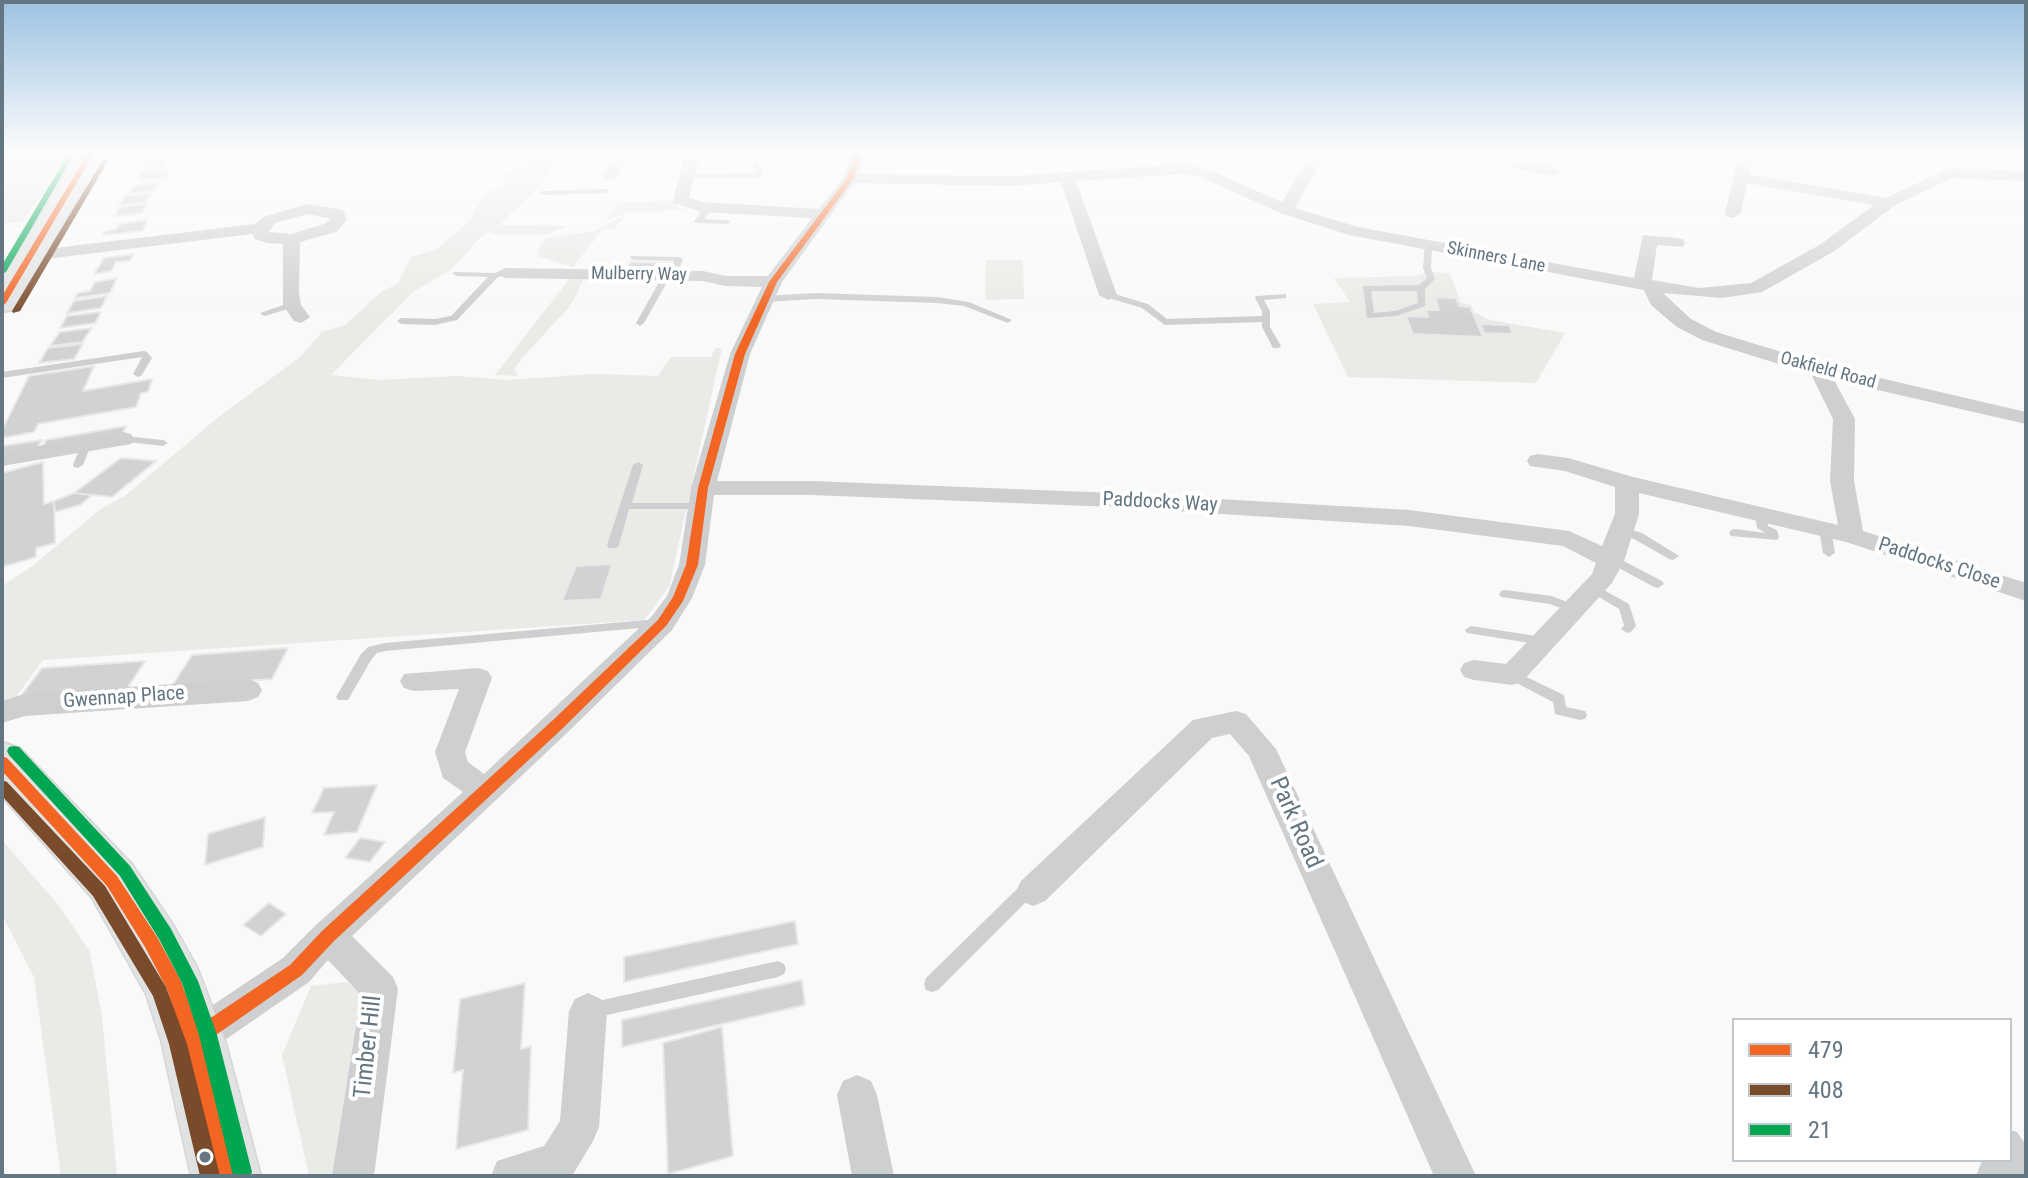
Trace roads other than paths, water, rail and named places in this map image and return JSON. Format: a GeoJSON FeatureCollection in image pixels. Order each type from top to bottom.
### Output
{"type":"FeatureCollection","features":[{"type":"Feature","properties":{"kind":"highway"},"geometry":{"type":"LineString","coordinates":[[4,298],[58,208]]}},
{"type":"Feature","properties":{"kind":"highway"},"geometry":{"type":"LineString","coordinates":[[2,762],[112,881],[151,942],[175,987],[193,1040],[226,1176]]}},
{"type":"Feature","properties":{"kind":"street"},"geometry":{"type":"LineString","coordinates":[[709,208],[824,214]]}},
{"type":"Feature","properties":{"kind":"street"},"geometry":{"type":"LineString","coordinates":[[193,1040],[296,970],[328,936],[662,623],[679,598],[692,565],[702,497],[740,354],[769,291],[828,208]]}},
{"type":"Feature","properties":{"kind":"street"},"geometry":{"type":"LineString","coordinates":[[1078,208],[1108,295]]}},
{"type":"Feature","properties":{"kind":"street","name":"Skinners Lane"},"geometry":{"type":"LineString","coordinates":[[1282,208],[1355,231],[1699,293],[1756,288],[1827,248],[1881,208]]}},
{"type":"Feature","properties":{"kind":"street"},"geometry":{"type":"LineString","coordinates":[[1733,213],[1734,208]]}},
{"type":"Feature","properties":{"kind":"street"},"geometry":{"type":"LineString","coordinates":[[29,256],[260,228],[286,213],[307,209],[337,213],[339,220],[330,228],[292,239],[273,239],[261,235],[260,228]]}},
{"type":"Feature","properties":{"kind":"street"},"geometry":{"type":"LineString","coordinates":[[292,239],[296,311]]}},
{"type":"Feature","properties":{"kind":"street"},"geometry":{"type":"LineString","coordinates":[[1647,285],[1649,239],[1677,243]]}},
{"type":"Feature","properties":{"kind":"street","name":"Mulberry Way"},"geometry":{"type":"LineString","coordinates":[[500,274],[670,275],[769,291]]}},
{"type":"Feature","properties":{"kind":"street","name":"Oakfield Road"},"geometry":{"type":"LineString","coordinates":[[1647,285],[1658,301],[1684,323],[1709,336],[1819,370],[2026,418]]}},
{"type":"Feature","properties":{"kind":"street"},"geometry":{"type":"LineString","coordinates":[[1538,461],[1568,465],[1627,483],[1761,514],[1827,541],[1852,536],[1842,481],[1844,419],[1819,370]]}},
{"type":"Feature","properties":{"kind":"street"},"geometry":{"type":"LineString","coordinates":[[2,459],[82,455],[123,439]]}},
{"type":"Feature","properties":{"kind":"street"},"geometry":{"type":"LineString","coordinates":[[1474,670],[1512,675],[1593,588],[1611,560],[1622,531],[1627,514],[1627,483]]}},
{"type":"Feature","properties":{"kind":"street","name":"Paddocks Way"},"geometry":{"type":"LineString","coordinates":[[702,497],[812,488],[1114,500],[1409,518],[1569,539],[1611,560]]}},
{"type":"Feature","properties":{"kind":"street","name":"Paddocks Close"},"geometry":{"type":"LineString","coordinates":[[1852,536],[2026,592]]}},
{"type":"Feature","properties":{"kind":"street"},"geometry":{"type":"LineString","coordinates":[[414,681],[478,678],[450,752],[454,769],[485,791]]}},
{"type":"Feature","properties":{"kind":"street","name":"Gwennap Place"},"geometry":{"type":"LineString","coordinates":[[2,712],[24,705],[248,690]]}},
{"type":"Feature","properties":{"kind":"street","name":"Park Road"},"geometry":{"type":"LineString","coordinates":[[1033,891],[1203,728],[1236,722],[1261,749],[1455,1176]]}},
{"type":"Feature","properties":{"kind":"street","name":"Timber Hill"},"geometry":{"type":"LineString","coordinates":[[328,936],[380,989],[353,1176]]}},
{"type":"Feature","properties":{"kind":"street"},"geometry":{"type":"LineString","coordinates":[[512,1176],[557,1162],[579,1127],[588,1011]]}},
{"type":"Feature","properties":{"kind":"street"},"geometry":{"type":"LineString","coordinates":[[857,1095],[873,1176]]}},
{"type":"Feature","properties":{"kind":"street"},"geometry":{"type":"LineString","coordinates":[[1997,1176],[2026,1169]]}},
{"type":"Feature","properties":{"kind":"lane"},"geometry":{"type":"LineString","coordinates":[[709,208],[698,221],[727,222]]}},
{"type":"Feature","properties":{"kind":"lane"},"geometry":{"type":"LineString","coordinates":[[1421,288],[1422,304],[1396,313],[1370,316],[1366,288],[1421,288],[1431,279],[1427,268],[1428,245]]}},
{"type":"Feature","properties":{"kind":"lane"},"geometry":{"type":"LineString","coordinates":[[634,258],[679,259],[640,323]]}},
{"type":"Feature","properties":{"kind":"lane"},"geometry":{"type":"LineString","coordinates":[[457,274],[500,274]]}},
{"type":"Feature","properties":{"kind":"lane"},"geometry":{"type":"LineString","coordinates":[[401,321],[435,322],[454,318],[500,274]]}},
{"type":"Feature","properties":{"kind":"lane"},"geometry":{"type":"LineString","coordinates":[[769,291],[816,296],[937,300],[966,304],[1008,320]]}},
{"type":"Feature","properties":{"kind":"lane"},"geometry":{"type":"LineString","coordinates":[[1108,295],[1145,306],[1165,322],[1264,319]]}},
{"type":"Feature","properties":{"kind":"lane"},"geometry":{"type":"LineString","coordinates":[[1276,346],[1259,298],[1283,296]]}},
{"type":"Feature","properties":{"kind":"lane"},"geometry":{"type":"LineString","coordinates":[[264,313],[296,311]]}},
{"type":"Feature","properties":{"kind":"lane"},"geometry":{"type":"LineString","coordinates":[[2,375],[144,354],[147,358],[138,374]]}},
{"type":"Feature","properties":{"kind":"lane"},"geometry":{"type":"LineString","coordinates":[[123,439],[163,443]]}},
{"type":"Feature","properties":{"kind":"lane"},"geometry":{"type":"LineString","coordinates":[[613,545],[638,465]]}},
{"type":"Feature","properties":{"kind":"lane"},"geometry":{"type":"LineString","coordinates":[[625,506],[702,497]]}},
{"type":"Feature","properties":{"kind":"lane"},"geometry":{"type":"LineString","coordinates":[[1735,533],[1773,537],[1771,530],[1763,528],[1761,514]]}},
{"type":"Feature","properties":{"kind":"lane"},"geometry":{"type":"LineString","coordinates":[[1622,531],[1638,536],[1673,556]]}},
{"type":"Feature","properties":{"kind":"lane"},"geometry":{"type":"LineString","coordinates":[[1611,560],[1658,584]]}},
{"type":"Feature","properties":{"kind":"lane"},"geometry":{"type":"LineString","coordinates":[[1593,588],[1625,607],[1630,626],[1627,629]]}},
{"type":"Feature","properties":{"kind":"lane"},"geometry":{"type":"LineString","coordinates":[[1505,594],[1552,600],[1573,609]]}},
{"type":"Feature","properties":{"kind":"lane"},"geometry":{"type":"LineString","coordinates":[[343,697],[366,657],[373,650],[385,647],[662,623]]}},
{"type":"Feature","properties":{"kind":"lane"},"geometry":{"type":"LineString","coordinates":[[1471,630],[1543,641]]}},
{"type":"Feature","properties":{"kind":"lane"},"geometry":{"type":"LineString","coordinates":[[1512,675],[1559,699],[1560,710],[1580,715]]}},
{"type":"Feature","properties":{"kind":"lane"},"geometry":{"type":"LineString","coordinates":[[932,984],[1022,895],[1033,891]]}},
{"type":"Feature","properties":{"kind":"lane"},"geometry":{"type":"LineString","coordinates":[[588,1011],[778,969]]}},
{"type":"Feature","properties":{"kind":"lane"},"geometry":{"type":"LineString","coordinates":[[2012,1142],[2026,1160]]}}]}
